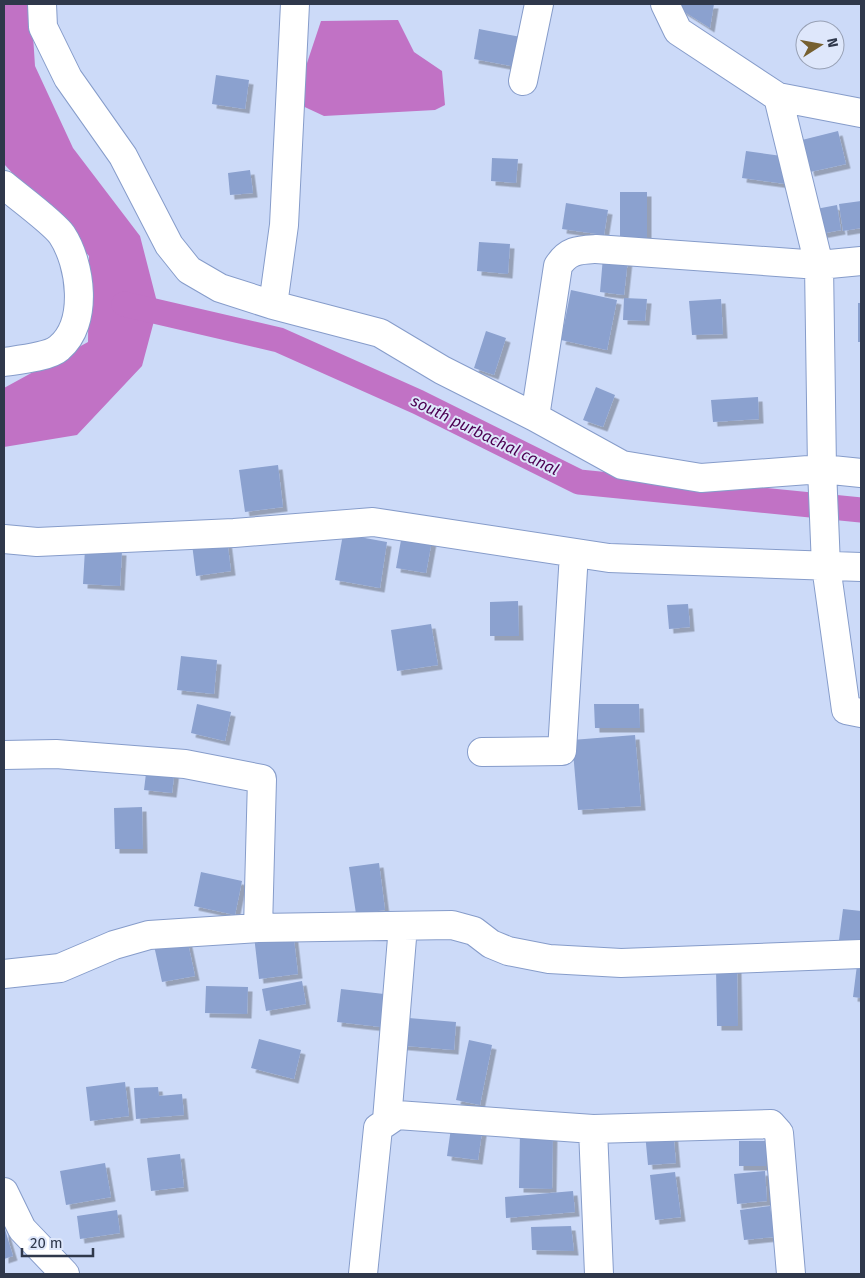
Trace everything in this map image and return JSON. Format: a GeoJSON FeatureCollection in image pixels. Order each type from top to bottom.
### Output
{"type":"FeatureCollection","features":[{"type":"Feature","properties":{"kind":"street"},"geometry":{"type":"LineString","coordinates":[[42,4],[43,27],[68,78],[124,156],[169,244],[189,270],[220,288],[274,305],[380,333],[442,370],[535,417],[622,465],[701,478],[822,477],[861,473]]}},
{"type":"Feature","properties":{"kind":"street"},"geometry":{"type":"LineString","coordinates":[[274,305],[284,226],[288,103],[295,4]]}},
{"type":"Feature","properties":{"kind":"street"},"geometry":{"type":"LineString","coordinates":[[523,81],[539,4]]}},
{"type":"Feature","properties":{"kind":"street"},"geometry":{"type":"LineString","coordinates":[[666,4],[678,31],[778,97],[861,113]]}},
{"type":"Feature","properties":{"kind":"street"},"geometry":{"type":"LineString","coordinates":[[778,97],[819,265],[822,477],[826,558],[846,710],[861,713]]}},
{"type":"Feature","properties":{"kind":"street"},"geometry":{"type":"LineString","coordinates":[[4,185],[61,233],[71,253],[78,279],[79,297],[73,330],[58,349],[28,358],[4,362]]}},
{"type":"Feature","properties":{"kind":"street"},"geometry":{"type":"LineString","coordinates":[[535,417],[558,266],[564,257],[572,251],[596,249],[819,265],[861,261]]}},
{"type":"Feature","properties":{"kind":"street"},"geometry":{"type":"LineString","coordinates":[[4,539],[37,542],[66,541],[234,533],[374,522],[609,558],[826,558],[861,568]]}},
{"type":"Feature","properties":{"kind":"street"},"geometry":{"type":"LineString","coordinates":[[482,752],[562,751],[574,552]]}},
{"type":"Feature","properties":{"kind":"street"},"geometry":{"type":"LineString","coordinates":[[4,755],[56,754],[186,764],[262,779],[258,928]]}},
{"type":"Feature","properties":{"kind":"street"},"geometry":{"type":"LineString","coordinates":[[4,974],[60,968],[114,945],[149,935],[258,928],[452,925],[474,931],[492,944],[508,951],[549,958],[621,963],[861,954]]}},
{"type":"Feature","properties":{"kind":"street"},"geometry":{"type":"LineString","coordinates":[[387,1120],[403,926]]}},
{"type":"Feature","properties":{"kind":"street"},"geometry":{"type":"LineString","coordinates":[[364,1274],[378,1128],[387,1120],[397,1115],[593,1128],[771,1124],[777,1128],[780,1142],[791,1274]]}},
{"type":"Feature","properties":{"kind":"street"},"geometry":{"type":"LineString","coordinates":[[593,1128],[599,1274]]}},
{"type":"Feature","properties":{"kind":"street"},"geometry":{"type":"LineString","coordinates":[[4,1192],[22,1229],[65,1274]]}},
{"type":"Feature","properties":{"kind":"shaded area"},"geometry":{"type":"Polygon","coordinates":[[[4,4],[31,4],[35,66],[73,148],[140,236],[158,306],[142,366],[77,435],[4,447],[4,388],[88,342],[89,256],[4,164],[4,4]]]}},
{"type":"Feature","properties":{"kind":"shaded area"},"geometry":{"type":"Polygon","coordinates":[[[398,20],[414,52],[442,71],[445,105],[435,110],[324,116],[294,102],[321,21],[398,20]]]}},
{"type":"Feature","properties":{"kind":"building"},"geometry":{"type":"Polygon","coordinates":[[[672,4],[714,4],[710,28],[672,4]]]}},
{"type":"Feature","properties":{"kind":"building"},"geometry":{"type":"Polygon","coordinates":[[[479,29],[521,37],[516,67],[474,59],[479,29]]]}},
{"type":"Feature","properties":{"kind":"building"},"geometry":{"type":"Polygon","coordinates":[[[216,75],[249,80],[245,109],[212,104],[216,75]]]}},
{"type":"Feature","properties":{"kind":"building"},"geometry":{"type":"Polygon","coordinates":[[[838,131],[846,164],[810,172],[802,140],[838,131]]]}},
{"type":"Feature","properties":{"kind":"building"},"geometry":{"type":"Polygon","coordinates":[[[746,151],[789,157],[786,184],[742,178],[746,151]]]}},
{"type":"Feature","properties":{"kind":"building"},"geometry":{"type":"Polygon","coordinates":[[[492,158],[518,159],[516,183],[491,181],[492,158]]]}},
{"type":"Feature","properties":{"kind":"building"},"geometry":{"type":"Polygon","coordinates":[[[250,170],[253,193],[230,195],[228,173],[250,170]]]}},
{"type":"Feature","properties":{"kind":"building"},"geometry":{"type":"Polygon","coordinates":[[[620,192],[647,192],[647,238],[620,238],[620,192]]]}},
{"type":"Feature","properties":{"kind":"building"},"geometry":{"type":"Polygon","coordinates":[[[861,201],[861,228],[843,231],[839,204],[861,201]]]}},
{"type":"Feature","properties":{"kind":"building"},"geometry":{"type":"Polygon","coordinates":[[[566,203],[608,210],[604,235],[562,229],[566,203]]]}},
{"type":"Feature","properties":{"kind":"building"},"geometry":{"type":"Polygon","coordinates":[[[837,205],[841,230],[820,234],[816,209],[837,205]]]}},
{"type":"Feature","properties":{"kind":"building"},"geometry":{"type":"Polygon","coordinates":[[[479,242],[510,244],[508,274],[477,271],[479,242]]]}},
{"type":"Feature","properties":{"kind":"building"},"geometry":{"type":"Polygon","coordinates":[[[603,257],[628,259],[624,295],[600,292],[603,257]]]}},
{"type":"Feature","properties":{"kind":"building"},"geometry":{"type":"Polygon","coordinates":[[[571,290],[617,300],[607,350],[561,340],[571,290]]]}},
{"type":"Feature","properties":{"kind":"building"},"geometry":{"type":"Polygon","coordinates":[[[624,298],[647,299],[645,321],[623,320],[624,298]]]}},
{"type":"Feature","properties":{"kind":"building"},"geometry":{"type":"Polygon","coordinates":[[[721,299],[723,334],[692,335],[689,301],[721,299]]]}},
{"type":"Feature","properties":{"kind":"building"},"geometry":{"type":"Polygon","coordinates":[[[858,303],[861,303],[861,342],[858,342],[858,303]]]}},
{"type":"Feature","properties":{"kind":"building"},"geometry":{"type":"Polygon","coordinates":[[[486,331],[506,338],[494,375],[474,368],[486,331]]]}},
{"type":"Feature","properties":{"kind":"building"},"geometry":{"type":"Polygon","coordinates":[[[596,387],[615,395],[603,427],[583,420],[596,387]]]}},
{"type":"Feature","properties":{"kind":"building"},"geometry":{"type":"Polygon","coordinates":[[[758,397],[759,419],[713,422],[711,400],[758,397]]]}},
{"type":"Feature","properties":{"kind":"building"},"geometry":{"type":"Polygon","coordinates":[[[278,465],[283,507],[245,512],[239,470],[278,465]]]}},
{"type":"Feature","properties":{"kind":"building"},"geometry":{"type":"Polygon","coordinates":[[[403,529],[433,535],[426,573],[396,568],[403,529]]]}},
{"type":"Feature","properties":{"kind":"building"},"geometry":{"type":"Polygon","coordinates":[[[343,534],[387,542],[380,588],[335,580],[343,534]]]}},
{"type":"Feature","properties":{"kind":"building"},"geometry":{"type":"Polygon","coordinates":[[[227,539],[231,571],[196,576],[192,544],[227,539]]]}},
{"type":"Feature","properties":{"kind":"building"},"geometry":{"type":"Polygon","coordinates":[[[85,549],[122,551],[120,586],[83,584],[85,549]]]}},
{"type":"Feature","properties":{"kind":"building"},"geometry":{"type":"Polygon","coordinates":[[[518,601],[519,636],[490,636],[490,602],[518,601]]]}},
{"type":"Feature","properties":{"kind":"building"},"geometry":{"type":"Polygon","coordinates":[[[688,604],[690,627],[669,629],[667,605],[688,604]]]}},
{"type":"Feature","properties":{"kind":"building"},"geometry":{"type":"Polygon","coordinates":[[[431,624],[438,665],[397,671],[391,630],[431,624]]]}},
{"type":"Feature","properties":{"kind":"building"},"geometry":{"type":"Polygon","coordinates":[[[181,656],[217,660],[214,694],[177,690],[181,656]]]}},
{"type":"Feature","properties":{"kind":"building"},"geometry":{"type":"Polygon","coordinates":[[[197,704],[231,712],[225,741],[191,733],[197,704]]]}},
{"type":"Feature","properties":{"kind":"building"},"geometry":{"type":"Polygon","coordinates":[[[594,704],[639,704],[640,728],[595,728],[594,704]]]}},
{"type":"Feature","properties":{"kind":"building"},"geometry":{"type":"Polygon","coordinates":[[[635,735],[641,806],[578,810],[572,740],[635,735]]]}},
{"type":"Feature","properties":{"kind":"building"},"geometry":{"type":"Polygon","coordinates":[[[147,765],[175,769],[172,793],[144,790],[147,765]]]}},
{"type":"Feature","properties":{"kind":"building"},"geometry":{"type":"Polygon","coordinates":[[[142,807],[143,849],[115,849],[114,808],[142,807]]]}},
{"type":"Feature","properties":{"kind":"building"},"geometry":{"type":"Polygon","coordinates":[[[379,863],[385,910],[356,914],[349,867],[379,863]]]}},
{"type":"Feature","properties":{"kind":"building"},"geometry":{"type":"Polygon","coordinates":[[[201,872],[242,881],[235,915],[194,906],[201,872]]]}},
{"type":"Feature","properties":{"kind":"building"},"geometry":{"type":"Polygon","coordinates":[[[843,909],[861,911],[861,943],[839,940],[843,909]]]}},
{"type":"Feature","properties":{"kind":"building"},"geometry":{"type":"Polygon","coordinates":[[[293,931],[298,974],[259,979],[254,936],[293,931]]]}},
{"type":"Feature","properties":{"kind":"building"},"geometry":{"type":"Polygon","coordinates":[[[186,934],[195,976],[162,982],[153,941],[186,934]]]}},
{"type":"Feature","properties":{"kind":"building"},"geometry":{"type":"Polygon","coordinates":[[[858,957],[861,957],[861,998],[853,997],[858,957]]]}},
{"type":"Feature","properties":{"kind":"building"},"geometry":{"type":"Polygon","coordinates":[[[716,968],[737,968],[738,1026],[717,1026],[716,968]]]}},
{"type":"Feature","properties":{"kind":"building"},"geometry":{"type":"Polygon","coordinates":[[[302,981],[306,1004],[266,1011],[262,989],[302,981]]]}},
{"type":"Feature","properties":{"kind":"building"},"geometry":{"type":"Polygon","coordinates":[[[206,986],[248,987],[247,1014],[205,1013],[206,986]]]}},
{"type":"Feature","properties":{"kind":"building"},"geometry":{"type":"Polygon","coordinates":[[[341,989],[384,994],[381,1027],[337,1022],[341,989]]]}},
{"type":"Feature","properties":{"kind":"building"},"geometry":{"type":"Polygon","coordinates":[[[397,1017],[456,1022],[454,1050],[395,1045],[397,1017]]]}},
{"type":"Feature","properties":{"kind":"building"},"geometry":{"type":"Polygon","coordinates":[[[259,1039],[301,1050],[294,1079],[251,1068],[259,1039]]]}},
{"type":"Feature","properties":{"kind":"building"},"geometry":{"type":"Polygon","coordinates":[[[469,1040],[492,1045],[480,1105],[456,1100],[469,1040]]]}},
{"type":"Feature","properties":{"kind":"building"},"geometry":{"type":"Polygon","coordinates":[[[125,1082],[129,1116],[90,1121],[86,1087],[125,1082]]]}},
{"type":"Feature","properties":{"kind":"building"},"geometry":{"type":"Polygon","coordinates":[[[158,1087],[159,1096],[182,1094],[184,1115],[136,1119],[134,1088],[158,1087]]]}},
{"type":"Feature","properties":{"kind":"building"},"geometry":{"type":"Polygon","coordinates":[[[452,1121],[483,1125],[478,1160],[447,1156],[452,1121]]]}},
{"type":"Feature","properties":{"kind":"building"},"geometry":{"type":"Polygon","coordinates":[[[520,1129],[553,1130],[552,1189],[519,1188],[520,1129]]]}},
{"type":"Feature","properties":{"kind":"building"},"geometry":{"type":"Polygon","coordinates":[[[673,1130],[676,1163],[648,1165],[645,1133],[673,1130]]]}},
{"type":"Feature","properties":{"kind":"building"},"geometry":{"type":"Polygon","coordinates":[[[739,1141],[766,1141],[766,1166],[739,1166],[739,1141]]]}},
{"type":"Feature","properties":{"kind":"building"},"geometry":{"type":"Polygon","coordinates":[[[180,1154],[184,1187],[151,1191],[147,1158],[180,1154]]]}},
{"type":"Feature","properties":{"kind":"building"},"geometry":{"type":"Polygon","coordinates":[[[105,1163],[111,1197],[66,1205],[60,1171],[105,1163]]]}},
{"type":"Feature","properties":{"kind":"building"},"geometry":{"type":"Polygon","coordinates":[[[765,1171],[767,1201],[737,1204],[734,1174],[765,1171]]]}},
{"type":"Feature","properties":{"kind":"building"},"geometry":{"type":"Polygon","coordinates":[[[675,1172],[681,1217],[655,1220],[650,1175],[675,1172]]]}},
{"type":"Feature","properties":{"kind":"building"},"geometry":{"type":"Polygon","coordinates":[[[573,1191],[575,1212],[506,1218],[505,1197],[573,1191]]]}},
{"type":"Feature","properties":{"kind":"building"},"geometry":{"type":"Polygon","coordinates":[[[770,1206],[774,1237],[744,1240],[740,1210],[770,1206]]]}},
{"type":"Feature","properties":{"kind":"building"},"geometry":{"type":"Polygon","coordinates":[[[117,1210],[120,1233],[80,1239],[77,1216],[117,1210]]]}},
{"type":"Feature","properties":{"kind":"building"},"geometry":{"type":"Polygon","coordinates":[[[4,1226],[13,1256],[4,1259],[4,1226]]]}},
{"type":"Feature","properties":{"kind":"building"},"geometry":{"type":"Polygon","coordinates":[[[571,1226],[574,1251],[532,1250],[531,1227],[571,1226]]]}},
{"type":"Feature","properties":{"kind":"waterway","name":"south purbachal canal"},"geometry":{"type":"LineString","coordinates":[[124,304],[279,340],[418,402],[579,482],[861,510]]}}]}
